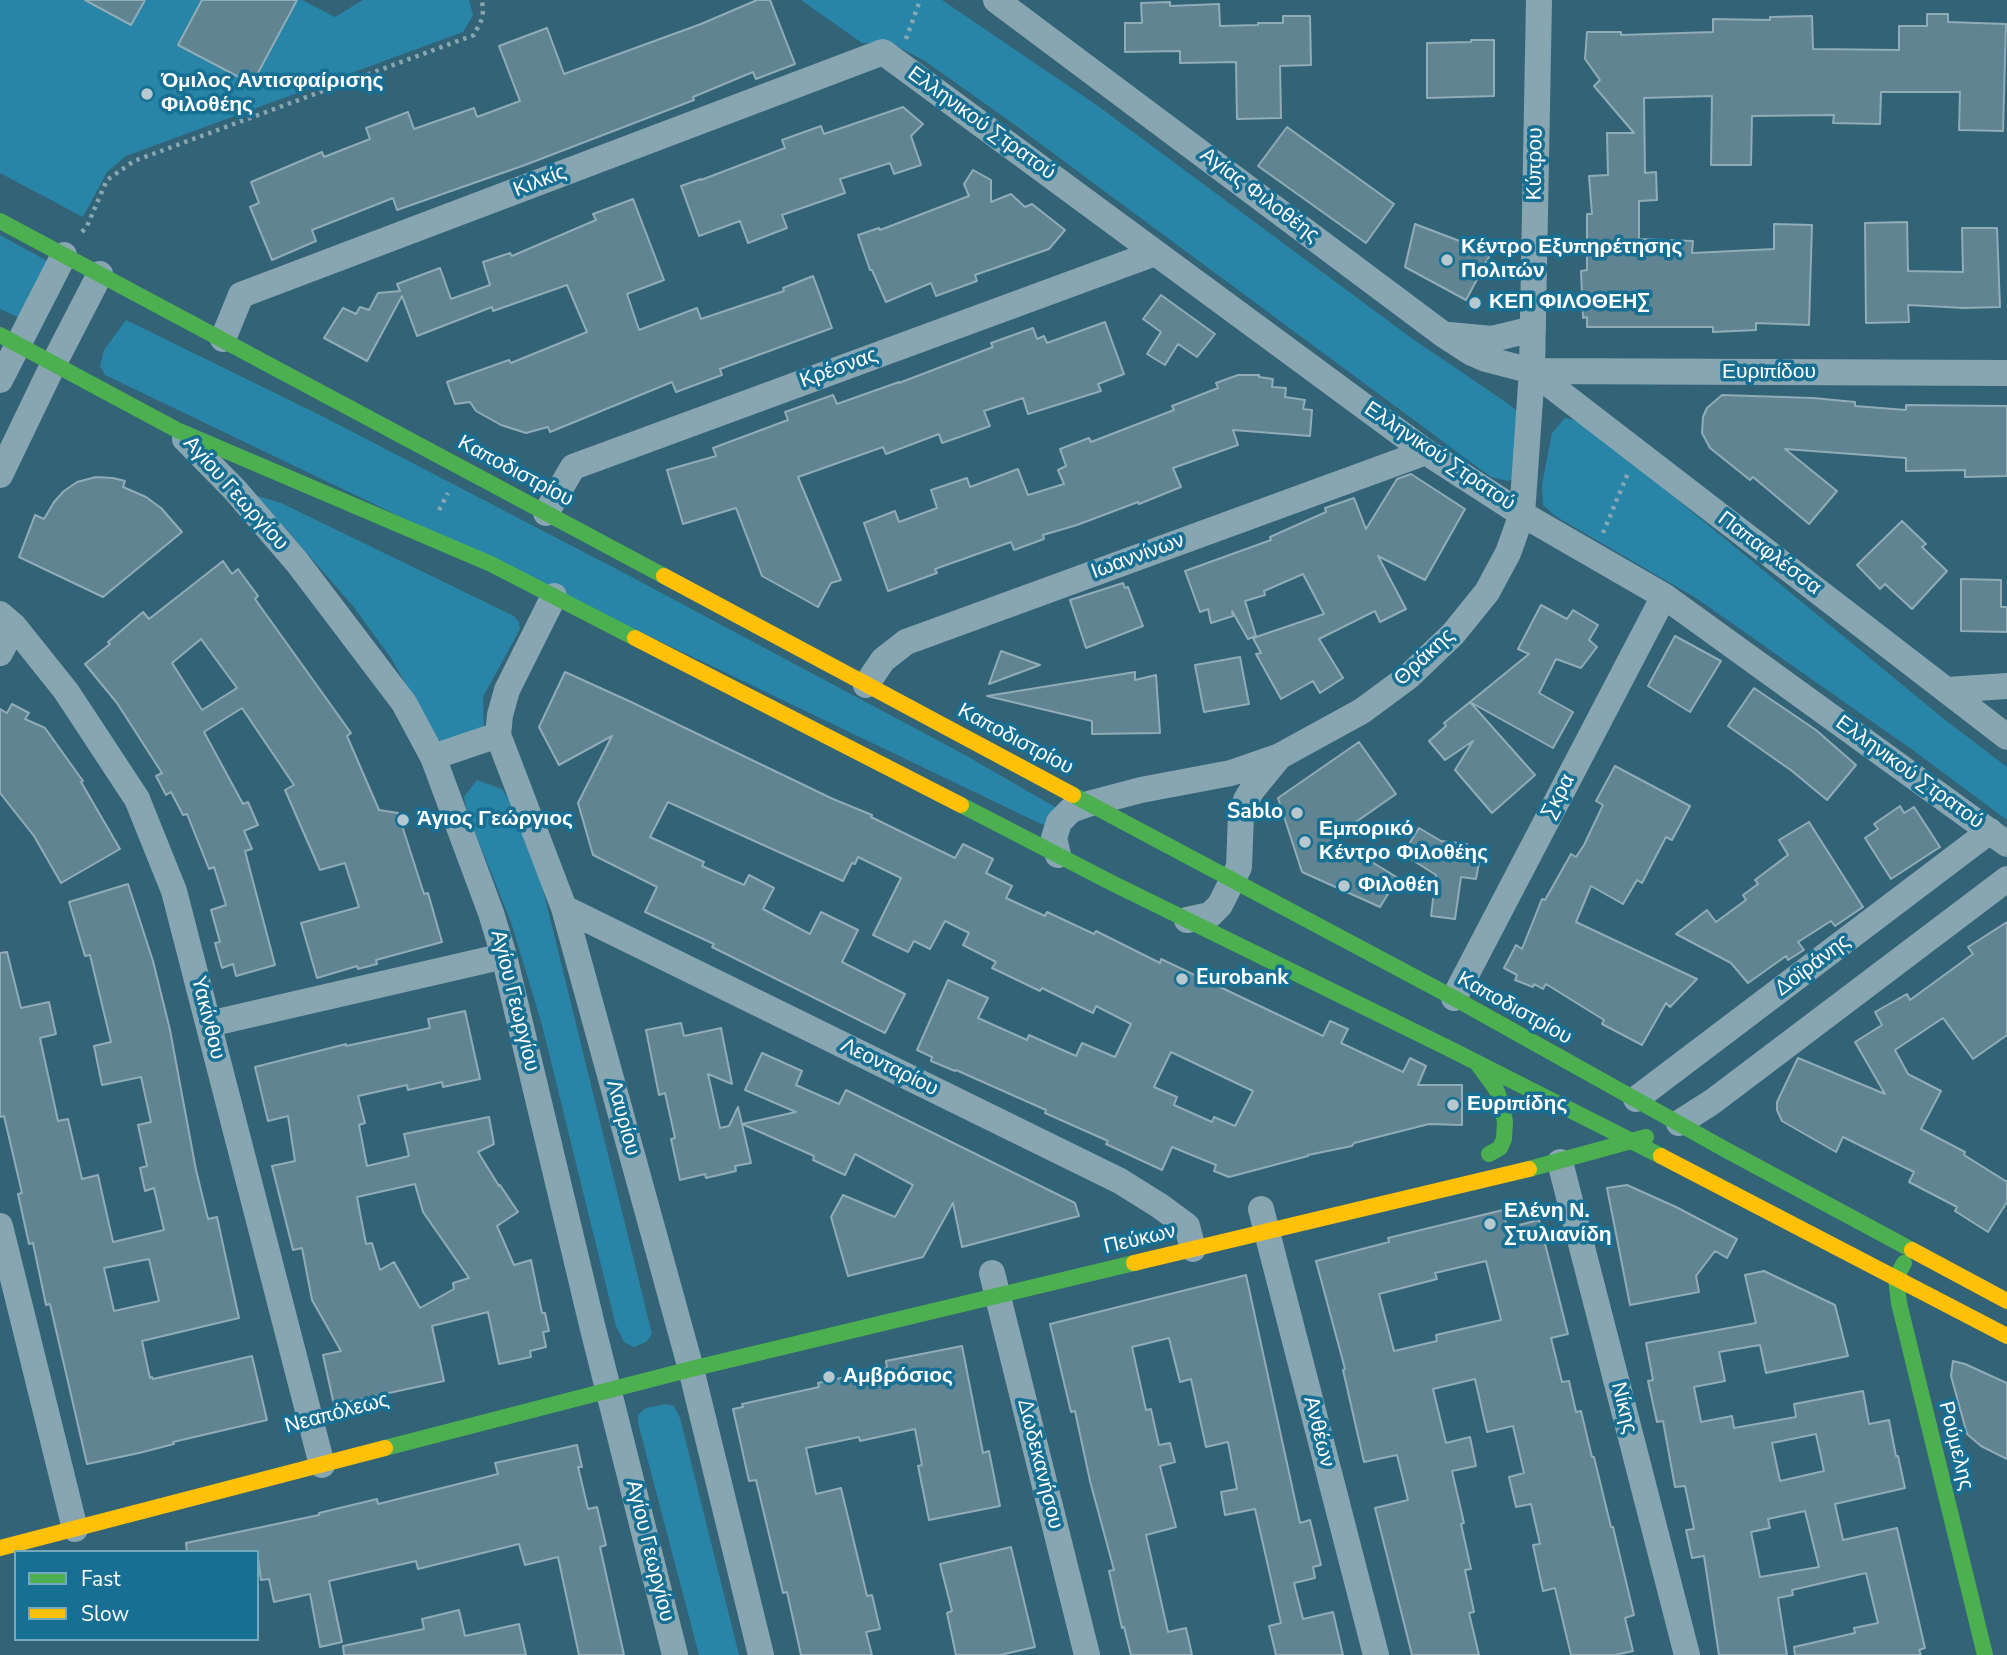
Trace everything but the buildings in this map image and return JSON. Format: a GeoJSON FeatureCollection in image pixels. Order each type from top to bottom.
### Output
{"type":"FeatureCollection","features":[{"type":"Feature","properties":{"kind":"main road","name":"Καποδιστρίου"},"geometry":{"type":"LineString","coordinates":[[0,221],[1454,998],[1624,1107],[1679,1123],[2007,1301]]}},
{"type":"Feature","properties":{"kind":"main road"},"geometry":{"type":"LineString","coordinates":[[9,340],[177,430],[491,564],[1186,920],[1632,1141],[2007,1336]]}},
{"type":"Feature","properties":{"kind":"main road"},"geometry":{"type":"LineString","coordinates":[[1477,1063],[1496,1089],[1505,1122],[1504,1139],[1500,1148],[1482,1156],[1513,1148]]}},
{"type":"Feature","properties":{"kind":"main road"},"geometry":{"type":"LineString","coordinates":[[1573,1131],[1624,1107]]}},
{"type":"Feature","properties":{"kind":"main road","name":"Πεύκων"},"geometry":{"type":"LineString","coordinates":[[604,1373],[1263,1215],[1560,1162],[1651,1135],[1679,1123]]}},
{"type":"Feature","properties":{"kind":"main road","name":"Πεύκων"},"geometry":{"type":"LineString","coordinates":[[1161,1233],[1193,1233]]}},
{"type":"Feature","properties":{"kind":"main road"},"geometry":{"type":"LineString","coordinates":[[1896,1278],[1912,1251]]}},
{"type":"Feature","properties":{"kind":"main road","name":"Ρούμελης"},"geometry":{"type":"LineString","coordinates":[[1896,1278],[1910,1354],[1985,1655]]}},
{"type":"Feature","properties":{"kind":"main road"},"geometry":{"type":"LineString","coordinates":[[0,1548],[71,1513],[604,1373]]}},
{"type":"Feature","properties":{"kind":"street","name":"Αγίας Φιλοθέης"},"geometry":{"type":"LineString","coordinates":[[996,0],[1444,335],[1486,359],[1532,371]]}},
{"type":"Feature","properties":{"kind":"street","name":"Κύπρου"},"geometry":{"type":"LineString","coordinates":[[1522,514],[1532,371],[1539,0]]}},
{"type":"Feature","properties":{"kind":"street","name":"Ελληνικού Στρατού"},"geometry":{"type":"LineString","coordinates":[[883,52],[1426,452],[1522,514],[1664,596],[1998,837]]}},
{"type":"Feature","properties":{"kind":"street","name":"Κιλκίς"},"geometry":{"type":"LineString","coordinates":[[223,340],[241,295],[883,52]]}},
{"type":"Feature","properties":{"kind":"street","name":"Κρέσνας"},"geometry":{"type":"LineString","coordinates":[[546,513],[573,467],[1155,253]]}},
{"type":"Feature","properties":{"kind":"street"},"geometry":{"type":"LineString","coordinates":[[0,380],[9,340],[64,255]]}},
{"type":"Feature","properties":{"kind":"street"},"geometry":{"type":"LineString","coordinates":[[0,475],[100,274]]}},
{"type":"Feature","properties":{"kind":"street"},"geometry":{"type":"LineString","coordinates":[[1444,335],[1492,339],[1533,328]]}},
{"type":"Feature","properties":{"kind":"street","name":"Ευριπίδου"},"geometry":{"type":"LineString","coordinates":[[1532,371],[2007,373]]}},
{"type":"Feature","properties":{"kind":"street","name":"Παπαφλέσσα"},"geometry":{"type":"LineString","coordinates":[[1532,371],[2007,737]]}},
{"type":"Feature","properties":{"kind":"street","name":"Αγίου Γεωργίου"},"geometry":{"type":"LineString","coordinates":[[177,430],[298,562],[404,703],[433,757],[491,913],[504,956],[675,1655]]}},
{"type":"Feature","properties":{"kind":"street","name":"Ιωαννίνων"},"geometry":{"type":"LineString","coordinates":[[866,685],[883,660],[906,642],[1426,452]]}},
{"type":"Feature","properties":{"kind":"street","name":"Θράκης"},"geometry":{"type":"LineString","coordinates":[[1058,855],[1054,838],[1059,822],[1071,810],[1141,790],[1231,773],[1280,756],[1362,712],[1408,677],[1453,634],[1487,592],[1508,553],[1522,514]]}},
{"type":"Feature","properties":{"kind":"street"},"geometry":{"type":"LineString","coordinates":[[433,757],[498,735],[499,715],[507,690],[554,596]]}},
{"type":"Feature","properties":{"kind":"street","name":"Σκρα"},"geometry":{"type":"LineString","coordinates":[[1454,998],[1664,596]]}},
{"type":"Feature","properties":{"kind":"street"},"geometry":{"type":"LineString","coordinates":[[0,653],[7,620]]}},
{"type":"Feature","properties":{"kind":"street","name":"Υακίνθου"},"geometry":{"type":"LineString","coordinates":[[7,620],[66,691],[137,799],[174,891],[317,1447]]}},
{"type":"Feature","properties":{"kind":"street"},"geometry":{"type":"LineString","coordinates":[[1947,690],[2007,686]]}},
{"type":"Feature","properties":{"kind":"street","name":"Λαυρίου"},"geometry":{"type":"LineString","coordinates":[[498,735],[564,908],[687,1352],[761,1655]]}},
{"type":"Feature","properties":{"kind":"street","name":"Θράκης"},"geometry":{"type":"LineString","coordinates":[[1186,920],[1210,915],[1233,880],[1239,867],[1241,814],[1245,800],[1280,756]]}},
{"type":"Feature","properties":{"kind":"street","name":"Δοϊράνης"},"geometry":{"type":"LineString","coordinates":[[1624,1107],[1998,837]]}},
{"type":"Feature","properties":{"kind":"street"},"geometry":{"type":"LineString","coordinates":[[1679,1123],[1712,1102],[2007,879]]}},
{"type":"Feature","properties":{"kind":"street","name":"Λεονταρίου"},"geometry":{"type":"LineString","coordinates":[[564,908],[1120,1181],[1160,1206],[1193,1233]]}},
{"type":"Feature","properties":{"kind":"street"},"geometry":{"type":"LineString","coordinates":[[209,1024],[504,956]]}},
{"type":"Feature","properties":{"kind":"street","name":"Νίκης"},"geometry":{"type":"LineString","coordinates":[[1560,1162],[1686,1655]]}},
{"type":"Feature","properties":{"kind":"street","name":"Ανθέων"},"geometry":{"type":"LineString","coordinates":[[1263,1215],[1376,1655]]}},
{"type":"Feature","properties":{"kind":"street"},"geometry":{"type":"LineString","coordinates":[[2,1240],[71,1513]]}},
{"type":"Feature","properties":{"kind":"street","name":"Δωδεκανήσου"},"geometry":{"type":"LineString","coordinates":[[993,1279],[1087,1655]]}},
{"type":"Feature","properties":{"kind":"path"},"geometry":{"type":"LineString","coordinates":[[64,255],[87,226],[107,180],[134,161],[474,35],[482,19],[482,0]]}},
{"type":"Feature","properties":{"kind":"path"},"geometry":{"type":"LineString","coordinates":[[883,52],[904,43],[920,0]]}},
{"type":"Feature","properties":{"kind":"path"},"geometry":{"type":"LineString","coordinates":[[1594,555],[1636,453]]}},
{"type":"Feature","properties":{"kind":"path"},"geometry":{"type":"LineString","coordinates":[[426,537],[460,467]]}},
{"type":"Feature","properties":{"kind":"shaded area","name":"Όμιλος Αντισφαίρισης Φιλοθέης"},"geometry":{"type":"Polygon","coordinates":[[[0,0],[302,0],[335,17],[363,0],[469,0],[473,15],[463,32],[126,156],[107,172],[83,217],[0,173],[0,0]]]}},
{"type":"Feature","properties":{"kind":"shaded area"},"geometry":{"type":"Polygon","coordinates":[[[801,0],[942,0],[1098,106],[1410,337],[1510,405],[1523,417],[1518,476],[1508,481],[1491,477],[925,61],[891,43],[862,43],[801,0]]]}},
{"type":"Feature","properties":{"kind":"shaded area"},"geometry":{"type":"Polygon","coordinates":[[[0,235],[47,261],[18,317],[0,309],[0,235]]]}},
{"type":"Feature","properties":{"kind":"shaded area"},"geometry":{"type":"Polygon","coordinates":[[[126,320],[324,417],[965,755],[1055,807],[1055,820],[1049,826],[1039,823],[105,375],[100,366],[104,350],[126,320]]]}},
{"type":"Feature","properties":{"kind":"shaded area"},"geometry":{"type":"Polygon","coordinates":[[[1565,418],[1583,422],[1944,719],[2007,767],[2007,820],[1914,751],[1696,598],[1555,516],[1543,505],[1542,485],[1552,433],[1565,418]]]}},
{"type":"Feature","properties":{"kind":"shaded area"},"geometry":{"type":"Polygon","coordinates":[[[257,496],[281,503],[514,616],[520,629],[483,697],[484,730],[443,744],[434,734],[391,658],[353,606],[257,496]]]}},
{"type":"Feature","properties":{"kind":"shaded area"},"geometry":{"type":"Polygon","coordinates":[[[477,780],[502,789],[515,809],[539,873],[652,1334],[646,1342],[634,1347],[624,1342],[616,1326],[542,1025],[511,922],[468,815],[464,797],[477,780]]]}},
{"type":"Feature","properties":{"kind":"shaded area"},"geometry":{"type":"Polygon","coordinates":[[[666,1404],[674,1406],[680,1418],[739,1655],[699,1655],[638,1423],[638,1415],[646,1408],[666,1404]]]}},
{"type":"Feature","properties":{"kind":"traffic: fast"},"geometry":{"type":"LineString","coordinates":[[0,221],[664,576]]}},
{"type":"Feature","properties":{"kind":"traffic: fast"},"geometry":{"type":"LineString","coordinates":[[0,335],[177,430],[491,564],[635,638]]}},
{"type":"Feature","properties":{"kind":"traffic: fast"},"geometry":{"type":"LineString","coordinates":[[1073,795],[1454,998],[1912,1250]]}},
{"type":"Feature","properties":{"kind":"traffic: fast"},"geometry":{"type":"LineString","coordinates":[[961,805],[1661,1156]]}},
{"type":"Feature","properties":{"kind":"traffic: fast"},"geometry":{"type":"LineString","coordinates":[[1477,1063],[1496,1089],[1505,1122],[1504,1139],[1500,1148],[1489,1154]]}},
{"type":"Feature","properties":{"kind":"traffic: fast"},"geometry":{"type":"LineString","coordinates":[[1529,1169],[1646,1137]]}},
{"type":"Feature","properties":{"kind":"traffic: fast"},"geometry":{"type":"LineString","coordinates":[[385,1448],[691,1369],[1134,1263]]}},
{"type":"Feature","properties":{"kind":"traffic: fast"},"geometry":{"type":"LineString","coordinates":[[1904,1263],[1896,1278],[1899,1303],[1985,1655]]}},
{"type":"Feature","properties":{"kind":"traffic: slow"},"geometry":{"type":"LineString","coordinates":[[664,576],[1073,795]]}},
{"type":"Feature","properties":{"kind":"traffic: slow"},"geometry":{"type":"LineString","coordinates":[[635,638],[961,805]]}},
{"type":"Feature","properties":{"kind":"traffic: slow"},"geometry":{"type":"LineString","coordinates":[[1661,1156],[2007,1336]]}},
{"type":"Feature","properties":{"kind":"traffic: slow"},"geometry":{"type":"LineString","coordinates":[[1134,1263],[1529,1169]]}},
{"type":"Feature","properties":{"kind":"traffic: slow"},"geometry":{"type":"LineString","coordinates":[[1912,1250],[2007,1301]]}},
{"type":"Feature","properties":{"kind":"traffic: slow"},"geometry":{"type":"LineString","coordinates":[[0,1548],[385,1448]]}},
{"type":"Feature","properties":{"kind":"place","name":"Όμιλος Αντισφαίρισης Φιλοθέης"},"geometry":{"type":"Point","coordinates":[147,94]}},
{"type":"Feature","properties":{"kind":"place","name":"Κέντρο Εξυπηρέτησης Πολιτών"},"geometry":{"type":"Point","coordinates":[1447,260]}},
{"type":"Feature","properties":{"kind":"place","name":"ΚΕΠ ΦΙΛΟΘΕΗΣ"},"geometry":{"type":"Point","coordinates":[1475,303]}},
{"type":"Feature","properties":{"kind":"place","name":"Sablo"},"geometry":{"type":"Point","coordinates":[1297,813]}},
{"type":"Feature","properties":{"kind":"place","name":"Άγιος Γεώργιος"},"geometry":{"type":"Point","coordinates":[403,820]}},
{"type":"Feature","properties":{"kind":"place","name":"Εμπορικό Κέντρο Φιλοθέης"},"geometry":{"type":"Point","coordinates":[1305,842]}},
{"type":"Feature","properties":{"kind":"place","name":"Φιλοθέη"},"geometry":{"type":"Point","coordinates":[1344,886]}},
{"type":"Feature","properties":{"kind":"place","name":"Eurobank"},"geometry":{"type":"Point","coordinates":[1182,979]}},
{"type":"Feature","properties":{"kind":"place","name":"Ευριπίδης"},"geometry":{"type":"Point","coordinates":[1453,1105]}},
{"type":"Feature","properties":{"kind":"place","name":"Ελένη Ν. Στυλιανίδη"},"geometry":{"type":"Point","coordinates":[1490,1224]}},
{"type":"Feature","properties":{"kind":"place","name":"Αμβρόσιος"},"geometry":{"type":"Point","coordinates":[829,1377]}}]}
